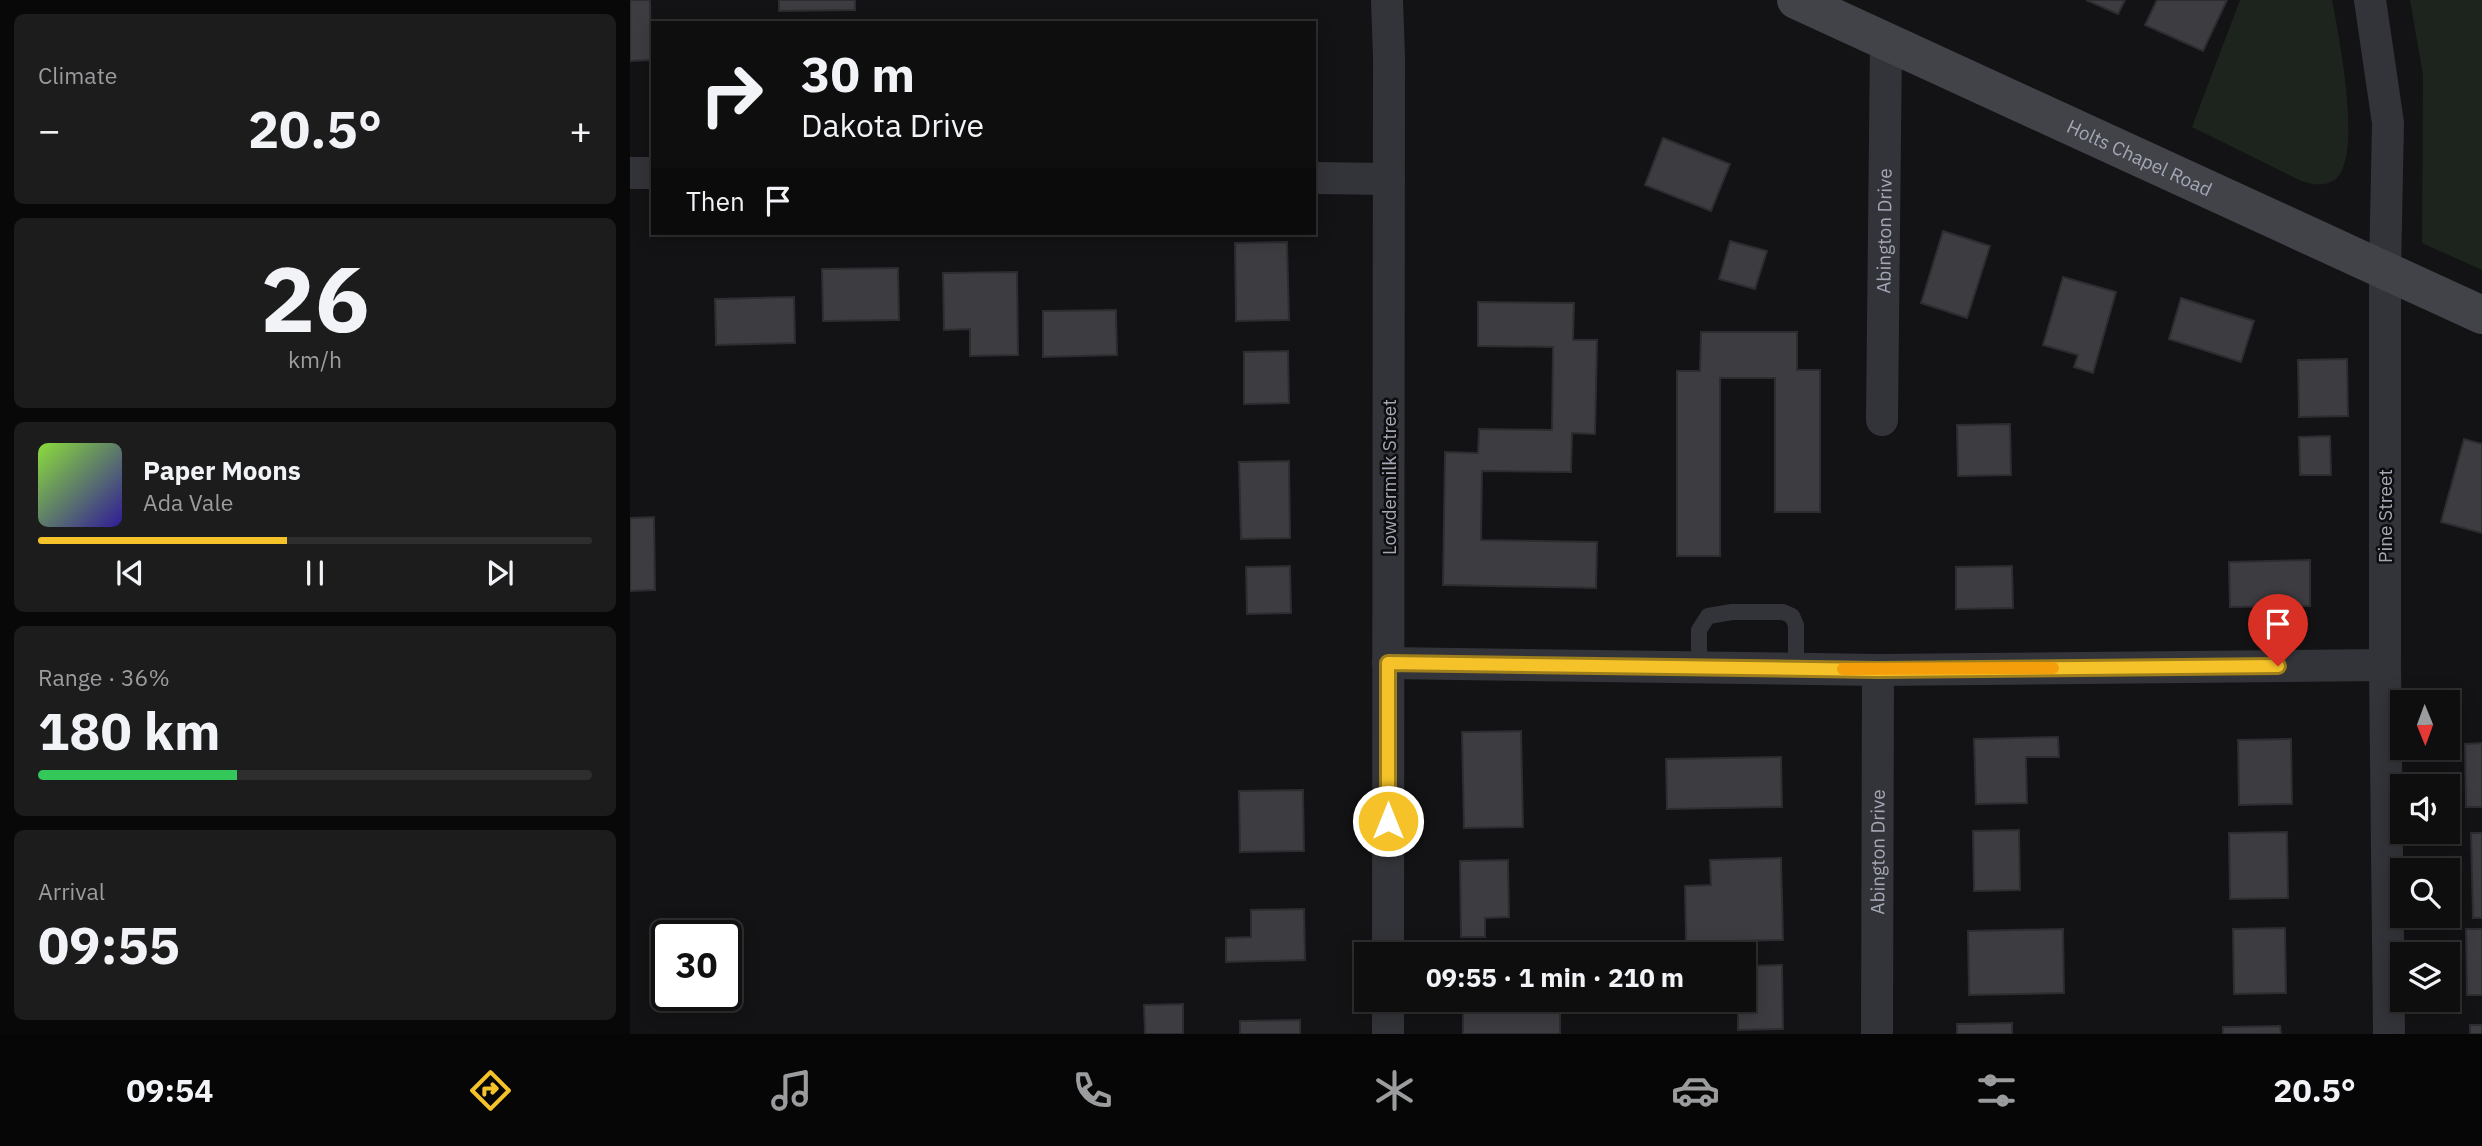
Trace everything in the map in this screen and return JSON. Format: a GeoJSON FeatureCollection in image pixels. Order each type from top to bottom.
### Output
{"type":"FeatureCollection","features":[{"type":"Feature","properties":{"kind":"street","name":"Lowdermilk Street"},"geometry":{"type":"LineString","coordinates":[[1387,0],[1388,942]]}},
{"type":"Feature","properties":{"kind":"street","name":"Holts Chapel Road"},"geometry":{"type":"LineString","coordinates":[[1796,0],[2482,316]]}},
{"type":"Feature","properties":{"kind":"street","name":"Pine Street"},"geometry":{"type":"LineString","coordinates":[[2370,0],[2388,124],[2385,271],[2385,665],[2389,1034]]}},
{"type":"Feature","properties":{"kind":"street","name":"Abington Drive"},"geometry":{"type":"LineString","coordinates":[[1882,419],[1886,41]]}},
{"type":"Feature","properties":{"kind":"street"},"geometry":{"type":"LineString","coordinates":[[630,173],[651,173]]}},
{"type":"Feature","properties":{"kind":"street"},"geometry":{"type":"LineString","coordinates":[[1316,178],[1389,178]]}},
{"type":"Feature","properties":{"kind":"street"},"geometry":{"type":"LineString","coordinates":[[1388,663],[1878,670],[2385,665]]}},
{"type":"Feature","properties":{"kind":"street","name":"Abington Drive"},"geometry":{"type":"LineString","coordinates":[[1877,1034],[1878,670]]}},
{"type":"Feature","properties":{"kind":"street"},"geometry":{"type":"LineString","coordinates":[[1388,1012],[1388,1034]]}},
{"type":"Feature","properties":{"kind":"lane"},"geometry":{"type":"LineString","coordinates":[[1699,667],[1699,630],[1708,616],[1717,613],[1783,612],[1792,616],[1796,625],[1796,668]]}},
{"type":"Feature","properties":{"kind":"shaded area"},"geometry":{"type":"Polygon","coordinates":[[[2240,0],[2332,0],[2347,96],[2348,124],[2347,150],[2342,169],[2329,183],[2313,184],[2301,181],[2192,127],[2240,0]]]}},
{"type":"Feature","properties":{"kind":"shaded area"},"geometry":{"type":"Polygon","coordinates":[[[2410,0],[2482,0],[2482,270],[2422,243],[2423,75],[2410,0]]]}},
{"type":"Feature","properties":{"kind":"building"},"geometry":{"type":"Polygon","coordinates":[[[630,0],[650,0],[651,60],[630,61],[630,0]]]}},
{"type":"Feature","properties":{"kind":"building"},"geometry":{"type":"Polygon","coordinates":[[[779,0],[855,0],[855,10],[779,11],[779,0]]]}},
{"type":"Feature","properties":{"kind":"building"},"geometry":{"type":"Polygon","coordinates":[[[2086,0],[2125,0],[2118,14],[2086,0]]]}},
{"type":"Feature","properties":{"kind":"building"},"geometry":{"type":"Polygon","coordinates":[[[2157,0],[2227,0],[2203,51],[2145,25],[2157,0]]]}},
{"type":"Feature","properties":{"kind":"building"},"geometry":{"type":"Polygon","coordinates":[[[1663,138],[1730,164],[1711,211],[1645,185],[1663,138]]]}},
{"type":"Feature","properties":{"kind":"building"},"geometry":{"type":"Polygon","coordinates":[[[1943,231],[1990,246],[1967,318],[1921,303],[1943,231]]]}},
{"type":"Feature","properties":{"kind":"building"},"geometry":{"type":"Polygon","coordinates":[[[1730,241],[1767,251],[1755,289],[1719,279],[1730,241]]]}},
{"type":"Feature","properties":{"kind":"building"},"geometry":{"type":"Polygon","coordinates":[[[1287,242],[1289,320],[1236,321],[1235,243],[1287,242]]]}},
{"type":"Feature","properties":{"kind":"building"},"geometry":{"type":"Polygon","coordinates":[[[898,268],[899,320],[823,321],[822,269],[898,268]]]}},
{"type":"Feature","properties":{"kind":"building"},"geometry":{"type":"Polygon","coordinates":[[[1017,272],[1018,355],[970,356],[970,329],[944,330],[943,273],[1017,272]]]}},
{"type":"Feature","properties":{"kind":"building"},"geometry":{"type":"Polygon","coordinates":[[[2063,277],[2116,292],[2093,373],[2074,367],[2078,355],[2043,345],[2063,277]]]}},
{"type":"Feature","properties":{"kind":"building"},"geometry":{"type":"Polygon","coordinates":[[[794,297],[795,343],[716,345],[715,299],[794,297]]]}},
{"type":"Feature","properties":{"kind":"building"},"geometry":{"type":"Polygon","coordinates":[[[2181,298],[2254,321],[2241,362],[2169,339],[2181,298]]]}},
{"type":"Feature","properties":{"kind":"building"},"geometry":{"type":"Polygon","coordinates":[[[1478,302],[1574,303],[1573,340],[1597,340],[1595,434],[1572,433],[1571,472],[1482,471],[1481,540],[1597,542],[1596,588],[1443,585],[1445,452],[1478,453],[1479,429],[1552,430],[1553,347],[1478,346],[1478,302]]]}},
{"type":"Feature","properties":{"kind":"building"},"geometry":{"type":"Polygon","coordinates":[[[1116,310],[1117,355],[1043,357],[1043,311],[1116,310]]]}},
{"type":"Feature","properties":{"kind":"building"},"geometry":{"type":"Polygon","coordinates":[[[1701,332],[1797,332],[1797,370],[1820,370],[1820,512],[1775,512],[1775,378],[1720,378],[1720,556],[1677,556],[1677,371],[1700,371],[1701,332]]]}},
{"type":"Feature","properties":{"kind":"building"},"geometry":{"type":"Polygon","coordinates":[[[1288,351],[1289,403],[1244,404],[1244,352],[1288,351]]]}},
{"type":"Feature","properties":{"kind":"building"},"geometry":{"type":"Polygon","coordinates":[[[2347,359],[2348,416],[2299,417],[2298,360],[2347,359]]]}},
{"type":"Feature","properties":{"kind":"building"},"geometry":{"type":"Polygon","coordinates":[[[2010,424],[2011,475],[1958,476],[1957,425],[2010,424]]]}},
{"type":"Feature","properties":{"kind":"building"},"geometry":{"type":"Polygon","coordinates":[[[2330,436],[2331,475],[2300,475],[2299,437],[2330,436]]]}},
{"type":"Feature","properties":{"kind":"building"},"geometry":{"type":"Polygon","coordinates":[[[2464,439],[2482,444],[2482,533],[2441,522],[2464,439]]]}},
{"type":"Feature","properties":{"kind":"building"},"geometry":{"type":"Polygon","coordinates":[[[1289,461],[1290,538],[1241,539],[1239,462],[1289,461]]]}},
{"type":"Feature","properties":{"kind":"building"},"geometry":{"type":"Polygon","coordinates":[[[654,517],[655,590],[630,591],[630,518],[654,517]]]}},
{"type":"Feature","properties":{"kind":"building"},"geometry":{"type":"Polygon","coordinates":[[[2310,560],[2310,606],[2230,607],[2229,562],[2310,560]]]}},
{"type":"Feature","properties":{"kind":"building"},"geometry":{"type":"Polygon","coordinates":[[[1290,566],[1291,613],[1247,614],[1246,567],[1290,566]]]}},
{"type":"Feature","properties":{"kind":"building"},"geometry":{"type":"Polygon","coordinates":[[[2012,566],[2013,608],[1956,609],[1956,567],[2012,566]]]}},
{"type":"Feature","properties":{"kind":"building"},"geometry":{"type":"Polygon","coordinates":[[[1521,731],[1523,827],[1464,828],[1462,732],[1521,731]]]}},
{"type":"Feature","properties":{"kind":"building"},"geometry":{"type":"Polygon","coordinates":[[[2058,737],[2059,757],[2026,757],[2027,803],[1976,804],[1974,739],[2058,737]]]}},
{"type":"Feature","properties":{"kind":"building"},"geometry":{"type":"Polygon","coordinates":[[[2291,739],[2292,804],[2239,805],[2238,740],[2291,739]]]}},
{"type":"Feature","properties":{"kind":"building"},"geometry":{"type":"Polygon","coordinates":[[[2482,743],[2482,807],[2466,807],[2465,744],[2482,743]]]}},
{"type":"Feature","properties":{"kind":"building"},"geometry":{"type":"Polygon","coordinates":[[[1781,757],[1782,807],[1667,809],[1666,759],[1781,757]]]}},
{"type":"Feature","properties":{"kind":"building"},"geometry":{"type":"Polygon","coordinates":[[[1303,790],[1304,851],[1240,852],[1239,791],[1303,790]]]}},
{"type":"Feature","properties":{"kind":"building"},"geometry":{"type":"Polygon","coordinates":[[[2019,830],[2020,890],[1974,891],[1973,831],[2019,830]]]}},
{"type":"Feature","properties":{"kind":"building"},"geometry":{"type":"Polygon","coordinates":[[[2287,832],[2288,898],[2230,899],[2229,833],[2287,832]]]}},
{"type":"Feature","properties":{"kind":"building"},"geometry":{"type":"Polygon","coordinates":[[[2471,833],[2482,833],[2482,918],[2473,918],[2471,833]]]}},
{"type":"Feature","properties":{"kind":"building"},"geometry":{"type":"Polygon","coordinates":[[[1781,858],[1783,940],[1686,942],[1685,886],[1711,885],[1710,860],[1781,858]]]}},
{"type":"Feature","properties":{"kind":"building"},"geometry":{"type":"Polygon","coordinates":[[[1508,860],[1509,917],[1485,918],[1485,937],[1461,937],[1460,861],[1508,860]]]}},
{"type":"Feature","properties":{"kind":"building"},"geometry":{"type":"Polygon","coordinates":[[[1304,909],[1305,960],[1226,962],[1226,938],[1251,937],[1251,910],[1304,909]]]}},
{"type":"Feature","properties":{"kind":"building"},"geometry":{"type":"Polygon","coordinates":[[[2285,928],[2286,993],[2234,994],[2233,929],[2285,928]]]}},
{"type":"Feature","properties":{"kind":"building"},"geometry":{"type":"Polygon","coordinates":[[[2063,929],[2064,993],[1969,995],[1968,931],[2063,929]]]}},
{"type":"Feature","properties":{"kind":"building"},"geometry":{"type":"Polygon","coordinates":[[[2466,929],[2482,929],[2482,995],[2467,995],[2466,929]]]}},
{"type":"Feature","properties":{"kind":"building"},"geometry":{"type":"Polygon","coordinates":[[[1782,965],[1783,1029],[1738,1030],[1738,1012],[1756,1012],[1756,966],[1782,965]]]}},
{"type":"Feature","properties":{"kind":"building"},"geometry":{"type":"Polygon","coordinates":[[[1183,1004],[1183,1034],[1145,1034],[1144,1005],[1183,1004]]]}},
{"type":"Feature","properties":{"kind":"building"},"geometry":{"type":"Polygon","coordinates":[[[1463,1012],[1560,1012],[1560,1034],[1463,1034],[1463,1012]]]}},
{"type":"Feature","properties":{"kind":"building"},"geometry":{"type":"Polygon","coordinates":[[[1300,1020],[1300,1034],[1240,1034],[1240,1021],[1300,1020]]]}},
{"type":"Feature","properties":{"kind":"building"},"geometry":{"type":"Polygon","coordinates":[[[2012,1023],[2012,1034],[1957,1034],[1957,1024],[2012,1023]]]}},
{"type":"Feature","properties":{"kind":"building"},"geometry":{"type":"Polygon","coordinates":[[[2470,1025],[2482,1025],[2482,1034],[2470,1034],[2470,1025]]]}},
{"type":"Feature","properties":{"kind":"building"},"geometry":{"type":"Polygon","coordinates":[[[2280,1026],[2281,1034],[2223,1034],[2223,1027],[2280,1026]]]}},
{"type":"Feature","properties":{"kind":"slow traffic"},"geometry":{"type":"LineString","coordinates":[[1843,669],[2053,668]]}},
{"type":"Feature","properties":{"kind":"route"},"geometry":{"type":"LineString","coordinates":[[1388,821],[1388,663],[1878,670],[2278,666]]}}]}
